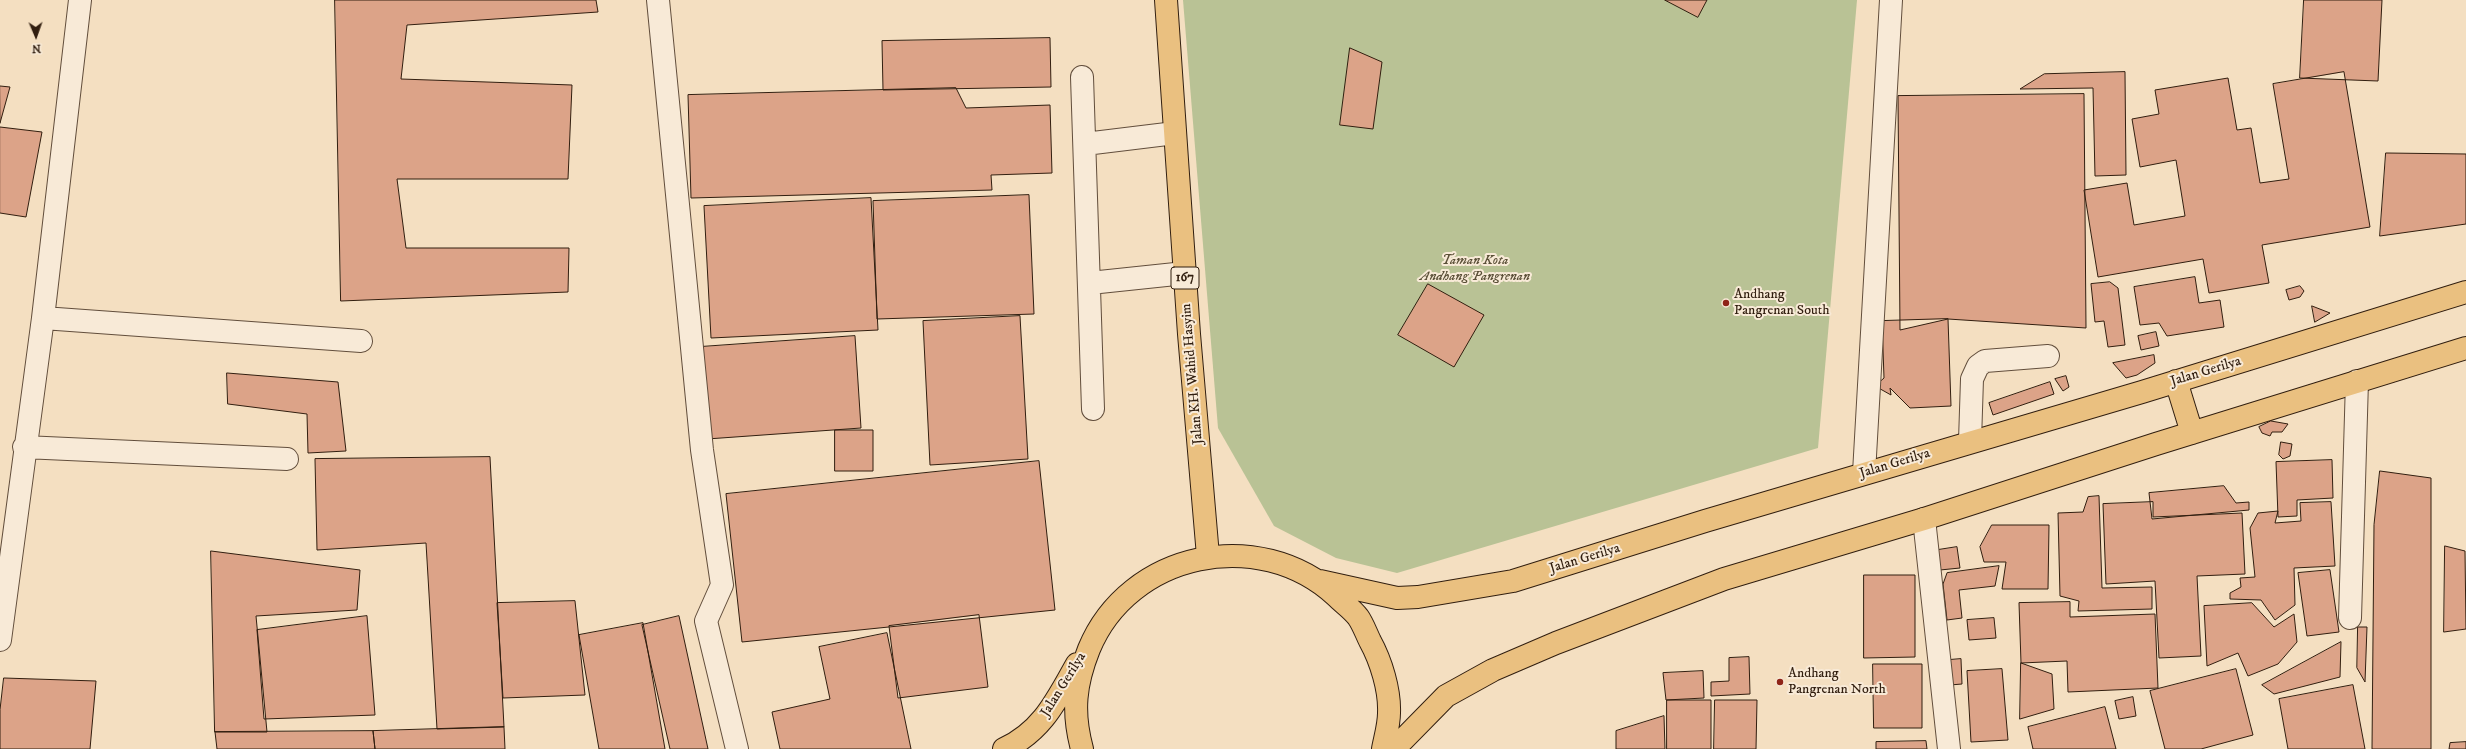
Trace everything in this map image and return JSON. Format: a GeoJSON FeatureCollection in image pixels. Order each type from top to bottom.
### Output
{"type":"FeatureCollection","features":[{"type":"Feature","properties":{"kind":"main road","name":"Jalan KH. Wahid Hasyim"},"geometry":{"type":"LineString","coordinates":[[1166,0],[1185,274],[1208,556]]}},
{"type":"Feature","properties":{"kind":"main road","name":"Jalan Gerilya"},"geometry":{"type":"LineString","coordinates":[[1320,581],[1398,598],[1418,597],[1513,582],[1864,473],[2176,381],[2466,292]]}},
{"type":"Feature","properties":{"kind":"main road"},"geometry":{"type":"LineString","coordinates":[[1394,749],[1446,696],[1493,670],[1556,643],[1724,579],[1924,519],[2192,433],[2466,348]]}},
{"type":"Feature","properties":{"kind":"main road"},"geometry":{"type":"LineString","coordinates":[[2176,381],[2192,433]]}},
{"type":"Feature","properties":{"kind":"main road"},"geometry":{"type":"LineString","coordinates":[[1082,749],[1075,724],[1079,675],[1098,629],[1126,595],[1165,569],[1208,556],[1247,556],[1284,564],[1320,581],[1357,616],[1381,662],[1389,713],[1382,749]]}},
{"type":"Feature","properties":{"kind":"main road","name":"Jalan Gerilya"},"geometry":{"type":"LineString","coordinates":[[1004,749],[1016,744],[1047,717],[1098,629]]}},
{"type":"Feature","properties":{"kind":"street"},"geometry":{"type":"LineString","coordinates":[[0,640],[6,549],[24,446],[43,318],[80,0]]}},
{"type":"Feature","properties":{"kind":"street"},"geometry":{"type":"LineString","coordinates":[[658,0],[702,450],[722,585],[706,621],[737,749]]}},
{"type":"Feature","properties":{"kind":"street"},"geometry":{"type":"LineString","coordinates":[[1864,473],[1891,0]]}},
{"type":"Feature","properties":{"kind":"street"},"geometry":{"type":"LineString","coordinates":[[1082,77],[1090,283],[1092,409]]}},
{"type":"Feature","properties":{"kind":"street"},"geometry":{"type":"LineString","coordinates":[[1084,144],[1175,133]]}},
{"type":"Feature","properties":{"kind":"street"},"geometry":{"type":"LineString","coordinates":[[1090,283],[1185,274]]}},
{"type":"Feature","properties":{"kind":"street"},"geometry":{"type":"LineString","coordinates":[[43,318],[361,341]]}},
{"type":"Feature","properties":{"kind":"street"},"geometry":{"type":"LineString","coordinates":[[1970,441],[1972,378],[1978,366],[1985,361],[2048,356]]}},
{"type":"Feature","properties":{"kind":"street"},"geometry":{"type":"LineString","coordinates":[[2350,618],[2357,381]]}},
{"type":"Feature","properties":{"kind":"street"},"geometry":{"type":"LineString","coordinates":[[24,446],[287,459]]}},
{"type":"Feature","properties":{"kind":"street"},"geometry":{"type":"LineString","coordinates":[[1924,519],[1949,749]]}},
{"type":"Feature","properties":{"kind":"green space","name":"Taman Kota Andhang Pangrenan"},"geometry":{"type":"Polygon","coordinates":[[[1183,0],[1857,0],[1818,448],[1397,573],[1336,558],[1274,526],[1218,428],[1183,0]]]}},
{"type":"Feature","properties":{"kind":"building"},"geometry":{"type":"Polygon","coordinates":[[[335,0],[596,0],[598,12],[407,25],[401,79],[572,85],[568,179],[397,179],[406,248],[569,248],[568,292],[341,301],[335,0]]]}},
{"type":"Feature","properties":{"kind":"building"},"geometry":{"type":"Polygon","coordinates":[[[1665,0],[1707,0],[1698,17],[1665,0]]]}},
{"type":"Feature","properties":{"kind":"building"},"geometry":{"type":"Polygon","coordinates":[[[2304,0],[2382,0],[2378,81],[2300,78],[2304,0]]]}},
{"type":"Feature","properties":{"kind":"building"},"geometry":{"type":"Polygon","coordinates":[[[1050,38],[1051,87],[883,90],[882,41],[1050,38]]]}},
{"type":"Feature","properties":{"kind":"building"},"geometry":{"type":"Polygon","coordinates":[[[1350,48],[1382,62],[1373,129],[1340,125],[1350,48]]]}},
{"type":"Feature","properties":{"kind":"building"},"geometry":{"type":"Polygon","coordinates":[[[2125,72],[2126,175],[2095,176],[2093,88],[2020,89],[2044,74],[2125,72]]]}},
{"type":"Feature","properties":{"kind":"building"},"geometry":{"type":"Polygon","coordinates":[[[2344,72],[2370,227],[2262,245],[2269,283],[2209,293],[2203,259],[2098,277],[2084,190],[2127,183],[2134,225],[2185,216],[2176,160],[2140,167],[2132,119],[2159,114],[2155,90],[2228,78],[2237,130],[2251,128],[2260,183],[2289,179],[2273,84],[2344,72]]]}},
{"type":"Feature","properties":{"kind":"building"},"geometry":{"type":"Polygon","coordinates":[[[0,86],[10,87],[0,123],[0,86]]]}},
{"type":"Feature","properties":{"kind":"building"},"geometry":{"type":"Polygon","coordinates":[[[956,88],[966,108],[1050,105],[1052,173],[991,175],[992,190],[691,198],[688,95],[956,88]]]}},
{"type":"Feature","properties":{"kind":"building"},"geometry":{"type":"Polygon","coordinates":[[[2084,94],[2086,328],[1948,319],[1900,330],[1898,96],[2084,94]]]}},
{"type":"Feature","properties":{"kind":"building"},"geometry":{"type":"Polygon","coordinates":[[[0,127],[42,132],[26,217],[0,213],[0,127]]]}},
{"type":"Feature","properties":{"kind":"building"},"geometry":{"type":"Polygon","coordinates":[[[2386,153],[2466,154],[2466,224],[2380,236],[2386,153]]]}},
{"type":"Feature","properties":{"kind":"building"},"geometry":{"type":"Polygon","coordinates":[[[1029,195],[1034,314],[877,319],[873,201],[1029,195]]]}},
{"type":"Feature","properties":{"kind":"building"},"geometry":{"type":"Polygon","coordinates":[[[871,198],[878,330],[711,338],[704,206],[871,198]]]}},
{"type":"Feature","properties":{"kind":"building"},"geometry":{"type":"Polygon","coordinates":[[[2195,277],[2199,303],[2220,300],[2224,327],[2167,336],[2159,323],[2140,325],[2134,287],[2195,277]]]}},
{"type":"Feature","properties":{"kind":"building"},"geometry":{"type":"Polygon","coordinates":[[[2110,282],[2118,288],[2125,345],[2108,347],[2104,321],[2095,322],[2091,284],[2110,282]]]}},
{"type":"Feature","properties":{"kind":"building"},"geometry":{"type":"Polygon","coordinates":[[[1428,284],[1484,315],[1454,367],[1398,335],[1428,284]]]}},
{"type":"Feature","properties":{"kind":"building"},"geometry":{"type":"Polygon","coordinates":[[[2300,286],[2304,291],[2300,297],[2289,300],[2286,290],[2300,286]]]}},
{"type":"Feature","properties":{"kind":"building"},"geometry":{"type":"Polygon","coordinates":[[[2312,306],[2330,313],[2315,322],[2312,306]]]}},
{"type":"Feature","properties":{"kind":"building"},"geometry":{"type":"Polygon","coordinates":[[[1020,316],[1028,459],[930,465],[923,321],[1020,316]]]}},
{"type":"Feature","properties":{"kind":"building"},"geometry":{"type":"Polygon","coordinates":[[[1948,319],[1951,406],[1910,408],[1890,388],[1891,395],[1875,386],[1884,378],[1882,321],[1948,319]]]}},
{"type":"Feature","properties":{"kind":"building"},"geometry":{"type":"Polygon","coordinates":[[[2156,332],[2159,346],[2141,350],[2138,336],[2156,332]]]}},
{"type":"Feature","properties":{"kind":"building"},"geometry":{"type":"Polygon","coordinates":[[[855,336],[861,428],[707,439],[700,347],[855,336]]]}},
{"type":"Feature","properties":{"kind":"building"},"geometry":{"type":"Polygon","coordinates":[[[2154,355],[2155,363],[2137,375],[2126,378],[2113,363],[2154,355]]]}},
{"type":"Feature","properties":{"kind":"building"},"geometry":{"type":"Polygon","coordinates":[[[227,373],[338,382],[346,451],[308,453],[307,414],[228,404],[227,373]]]}},
{"type":"Feature","properties":{"kind":"building"},"geometry":{"type":"Polygon","coordinates":[[[2066,376],[2069,387],[2063,391],[2055,379],[2066,376]]]}},
{"type":"Feature","properties":{"kind":"building"},"geometry":{"type":"Polygon","coordinates":[[[2050,382],[2054,394],[1993,415],[1989,403],[2050,382]]]}},
{"type":"Feature","properties":{"kind":"building"},"geometry":{"type":"Polygon","coordinates":[[[2271,421],[2288,424],[2282,432],[2272,432],[2270,436],[2262,433],[2259,427],[2271,421]]]}},
{"type":"Feature","properties":{"kind":"building"},"geometry":{"type":"Polygon","coordinates":[[[835,430],[873,430],[873,471],[835,471],[835,430]]]}},
{"type":"Feature","properties":{"kind":"building"},"geometry":{"type":"Polygon","coordinates":[[[2281,442],[2292,444],[2290,456],[2283,459],[2279,455],[2281,442]]]}},
{"type":"Feature","properties":{"kind":"building"},"geometry":{"type":"Polygon","coordinates":[[[490,457],[504,727],[437,729],[426,543],[317,550],[315,459],[490,457]]]}},
{"type":"Feature","properties":{"kind":"building"},"geometry":{"type":"Polygon","coordinates":[[[2332,460],[2333,498],[2297,500],[2297,516],[2278,517],[2276,462],[2332,460]]]}},
{"type":"Feature","properties":{"kind":"building"},"geometry":{"type":"Polygon","coordinates":[[[1039,461],[1055,610],[742,642],[726,494],[1039,461]]]}},
{"type":"Feature","properties":{"kind":"building"},"geometry":{"type":"Polygon","coordinates":[[[2380,471],[2431,478],[2431,749],[2372,749],[2374,525],[2380,471]]]}},
{"type":"Feature","properties":{"kind":"building"},"geometry":{"type":"Polygon","coordinates":[[[2224,486],[2236,503],[2249,502],[2249,510],[2152,519],[2149,493],[2224,486]]]}},
{"type":"Feature","properties":{"kind":"building"},"geometry":{"type":"Polygon","coordinates":[[[2099,496],[2102,588],[2152,587],[2152,609],[2078,611],[2079,601],[2060,596],[2058,513],[2083,512],[2088,497],[2099,496]]]}},
{"type":"Feature","properties":{"kind":"building"},"geometry":{"type":"Polygon","coordinates":[[[2153,502],[2153,517],[2242,513],[2245,574],[2197,576],[2201,656],[2159,658],[2155,581],[2106,584],[2103,504],[2153,502]]]}},
{"type":"Feature","properties":{"kind":"building"},"geometry":{"type":"Polygon","coordinates":[[[2331,502],[2335,566],[2294,568],[2295,605],[2275,620],[2261,600],[2230,599],[2230,593],[2241,587],[2240,578],[2255,577],[2250,528],[2258,513],[2278,511],[2275,523],[2301,521],[2300,503],[2331,502]]]}},
{"type":"Feature","properties":{"kind":"building"},"geometry":{"type":"Polygon","coordinates":[[[1992,525],[2049,525],[2048,589],[2002,589],[2006,562],[1984,562],[1980,547],[1992,525]]]}},
{"type":"Feature","properties":{"kind":"building"},"geometry":{"type":"Polygon","coordinates":[[[2445,546],[2465,551],[2466,629],[2444,632],[2445,546]]]}},
{"type":"Feature","properties":{"kind":"building"},"geometry":{"type":"Polygon","coordinates":[[[1957,547],[1960,568],[1940,570],[1938,550],[1957,547]]]}},
{"type":"Feature","properties":{"kind":"building"},"geometry":{"type":"Polygon","coordinates":[[[211,551],[360,570],[357,610],[256,616],[267,732],[215,732],[211,551]]]}},
{"type":"Feature","properties":{"kind":"building"},"geometry":{"type":"Polygon","coordinates":[[[1999,566],[1995,586],[1959,590],[1962,618],[1947,620],[1943,584],[1947,573],[1999,566]]]}},
{"type":"Feature","properties":{"kind":"building"},"geometry":{"type":"Polygon","coordinates":[[[2330,570],[2339,632],[2307,636],[2298,573],[2330,570]]]}},
{"type":"Feature","properties":{"kind":"building"},"geometry":{"type":"Polygon","coordinates":[[[1864,575],[1915,575],[1915,657],[1864,658],[1864,575]]]}},
{"type":"Feature","properties":{"kind":"building"},"geometry":{"type":"Polygon","coordinates":[[[575,601],[585,695],[503,698],[497,603],[575,601]]]}},
{"type":"Feature","properties":{"kind":"building"},"geometry":{"type":"Polygon","coordinates":[[[2070,602],[2070,617],[2155,614],[2158,688],[2068,692],[2067,661],[2021,663],[2019,603],[2070,602]]]}},
{"type":"Feature","properties":{"kind":"building"},"geometry":{"type":"Polygon","coordinates":[[[2252,603],[2274,627],[2294,614],[2297,642],[2278,664],[2248,676],[2238,653],[2207,666],[2204,606],[2252,603]]]}},
{"type":"Feature","properties":{"kind":"building"},"geometry":{"type":"Polygon","coordinates":[[[979,615],[988,687],[898,698],[889,626],[979,615]]]}},
{"type":"Feature","properties":{"kind":"building"},"geometry":{"type":"Polygon","coordinates":[[[367,616],[375,715],[264,719],[257,630],[367,616]]]}},
{"type":"Feature","properties":{"kind":"building"},"geometry":{"type":"Polygon","coordinates":[[[679,616],[708,749],[670,749],[642,625],[679,616]]]}},
{"type":"Feature","properties":{"kind":"building"},"geometry":{"type":"Polygon","coordinates":[[[1994,618],[1996,638],[1969,640],[1967,620],[1994,618]]]}},
{"type":"Feature","properties":{"kind":"building"},"geometry":{"type":"Polygon","coordinates":[[[643,623],[665,749],[599,749],[579,635],[643,623]]]}},
{"type":"Feature","properties":{"kind":"building"},"geometry":{"type":"Polygon","coordinates":[[[2358,627],[2367,627],[2365,682],[2357,668],[2358,627]]]}},
{"type":"Feature","properties":{"kind":"building"},"geometry":{"type":"Polygon","coordinates":[[[887,633],[911,749],[780,749],[772,712],[830,699],[819,647],[887,633]]]}},
{"type":"Feature","properties":{"kind":"building"},"geometry":{"type":"Polygon","coordinates":[[[2341,642],[2340,677],[2274,694],[2262,685],[2341,642]]]}},
{"type":"Feature","properties":{"kind":"building"},"geometry":{"type":"Polygon","coordinates":[[[1749,657],[1750,694],[1711,696],[1711,682],[1729,681],[1729,658],[1749,657]]]}},
{"type":"Feature","properties":{"kind":"building"},"geometry":{"type":"Polygon","coordinates":[[[1961,659],[1962,684],[1950,685],[1949,660],[1961,659]]]}},
{"type":"Feature","properties":{"kind":"building"},"geometry":{"type":"Polygon","coordinates":[[[2021,663],[2052,674],[2054,709],[2020,719],[2021,663]]]}},
{"type":"Feature","properties":{"kind":"building"},"geometry":{"type":"Polygon","coordinates":[[[1873,664],[1922,664],[1922,728],[1874,728],[1873,664]]]}},
{"type":"Feature","properties":{"kind":"building"},"geometry":{"type":"Polygon","coordinates":[[[2002,669],[2008,740],[1971,742],[1967,671],[2002,669]]]}},
{"type":"Feature","properties":{"kind":"building"},"geometry":{"type":"Polygon","coordinates":[[[2236,669],[2253,735],[2201,749],[2165,749],[2150,691],[2236,669]]]}},
{"type":"Feature","properties":{"kind":"building"},"geometry":{"type":"Polygon","coordinates":[[[1703,671],[1704,698],[1666,700],[1663,673],[1703,671]]]}},
{"type":"Feature","properties":{"kind":"building"},"geometry":{"type":"Polygon","coordinates":[[[4,678],[96,681],[90,749],[0,749],[0,710],[4,678]]]}},
{"type":"Feature","properties":{"kind":"building"},"geometry":{"type":"Polygon","coordinates":[[[2353,685],[2365,749],[2288,749],[2279,699],[2353,685]]]}},
{"type":"Feature","properties":{"kind":"building"},"geometry":{"type":"Polygon","coordinates":[[[2133,697],[2136,716],[2119,719],[2115,701],[2133,697]]]}},
{"type":"Feature","properties":{"kind":"building"},"geometry":{"type":"Polygon","coordinates":[[[1667,700],[1711,700],[1711,749],[1667,749],[1667,700]]]}},
{"type":"Feature","properties":{"kind":"building"},"geometry":{"type":"Polygon","coordinates":[[[1715,700],[1757,700],[1756,749],[1714,749],[1715,700]]]}},
{"type":"Feature","properties":{"kind":"building"},"geometry":{"type":"Polygon","coordinates":[[[2105,707],[2116,749],[2033,749],[2028,727],[2105,707]]]}},
{"type":"Feature","properties":{"kind":"building"},"geometry":{"type":"Polygon","coordinates":[[[1664,716],[1665,749],[1616,749],[1616,731],[1664,716]]]}},
{"type":"Feature","properties":{"kind":"building"},"geometry":{"type":"Polygon","coordinates":[[[504,727],[505,749],[375,749],[373,731],[504,727]]]}},
{"type":"Feature","properties":{"kind":"building"},"geometry":{"type":"Polygon","coordinates":[[[373,731],[375,749],[217,749],[215,732],[373,731]]]}},
{"type":"Feature","properties":{"kind":"building"},"geometry":{"type":"Polygon","coordinates":[[[1926,741],[1927,749],[1876,749],[1876,742],[1926,741]]]}},
{"type":"Feature","properties":{"kind":"building"},"geometry":{"type":"Polygon","coordinates":[[[2466,742],[2466,749],[2449,749],[2450,743],[2466,742]]]}},
{"type":"Feature","properties":{"kind":"place","name":"Andhang Pangrenan South"},"geometry":{"type":"Point","coordinates":[1726,303]}},
{"type":"Feature","properties":{"kind":"place","name":"Andhang Pangrenan North"},"geometry":{"type":"Point","coordinates":[1780,682]}}]}
